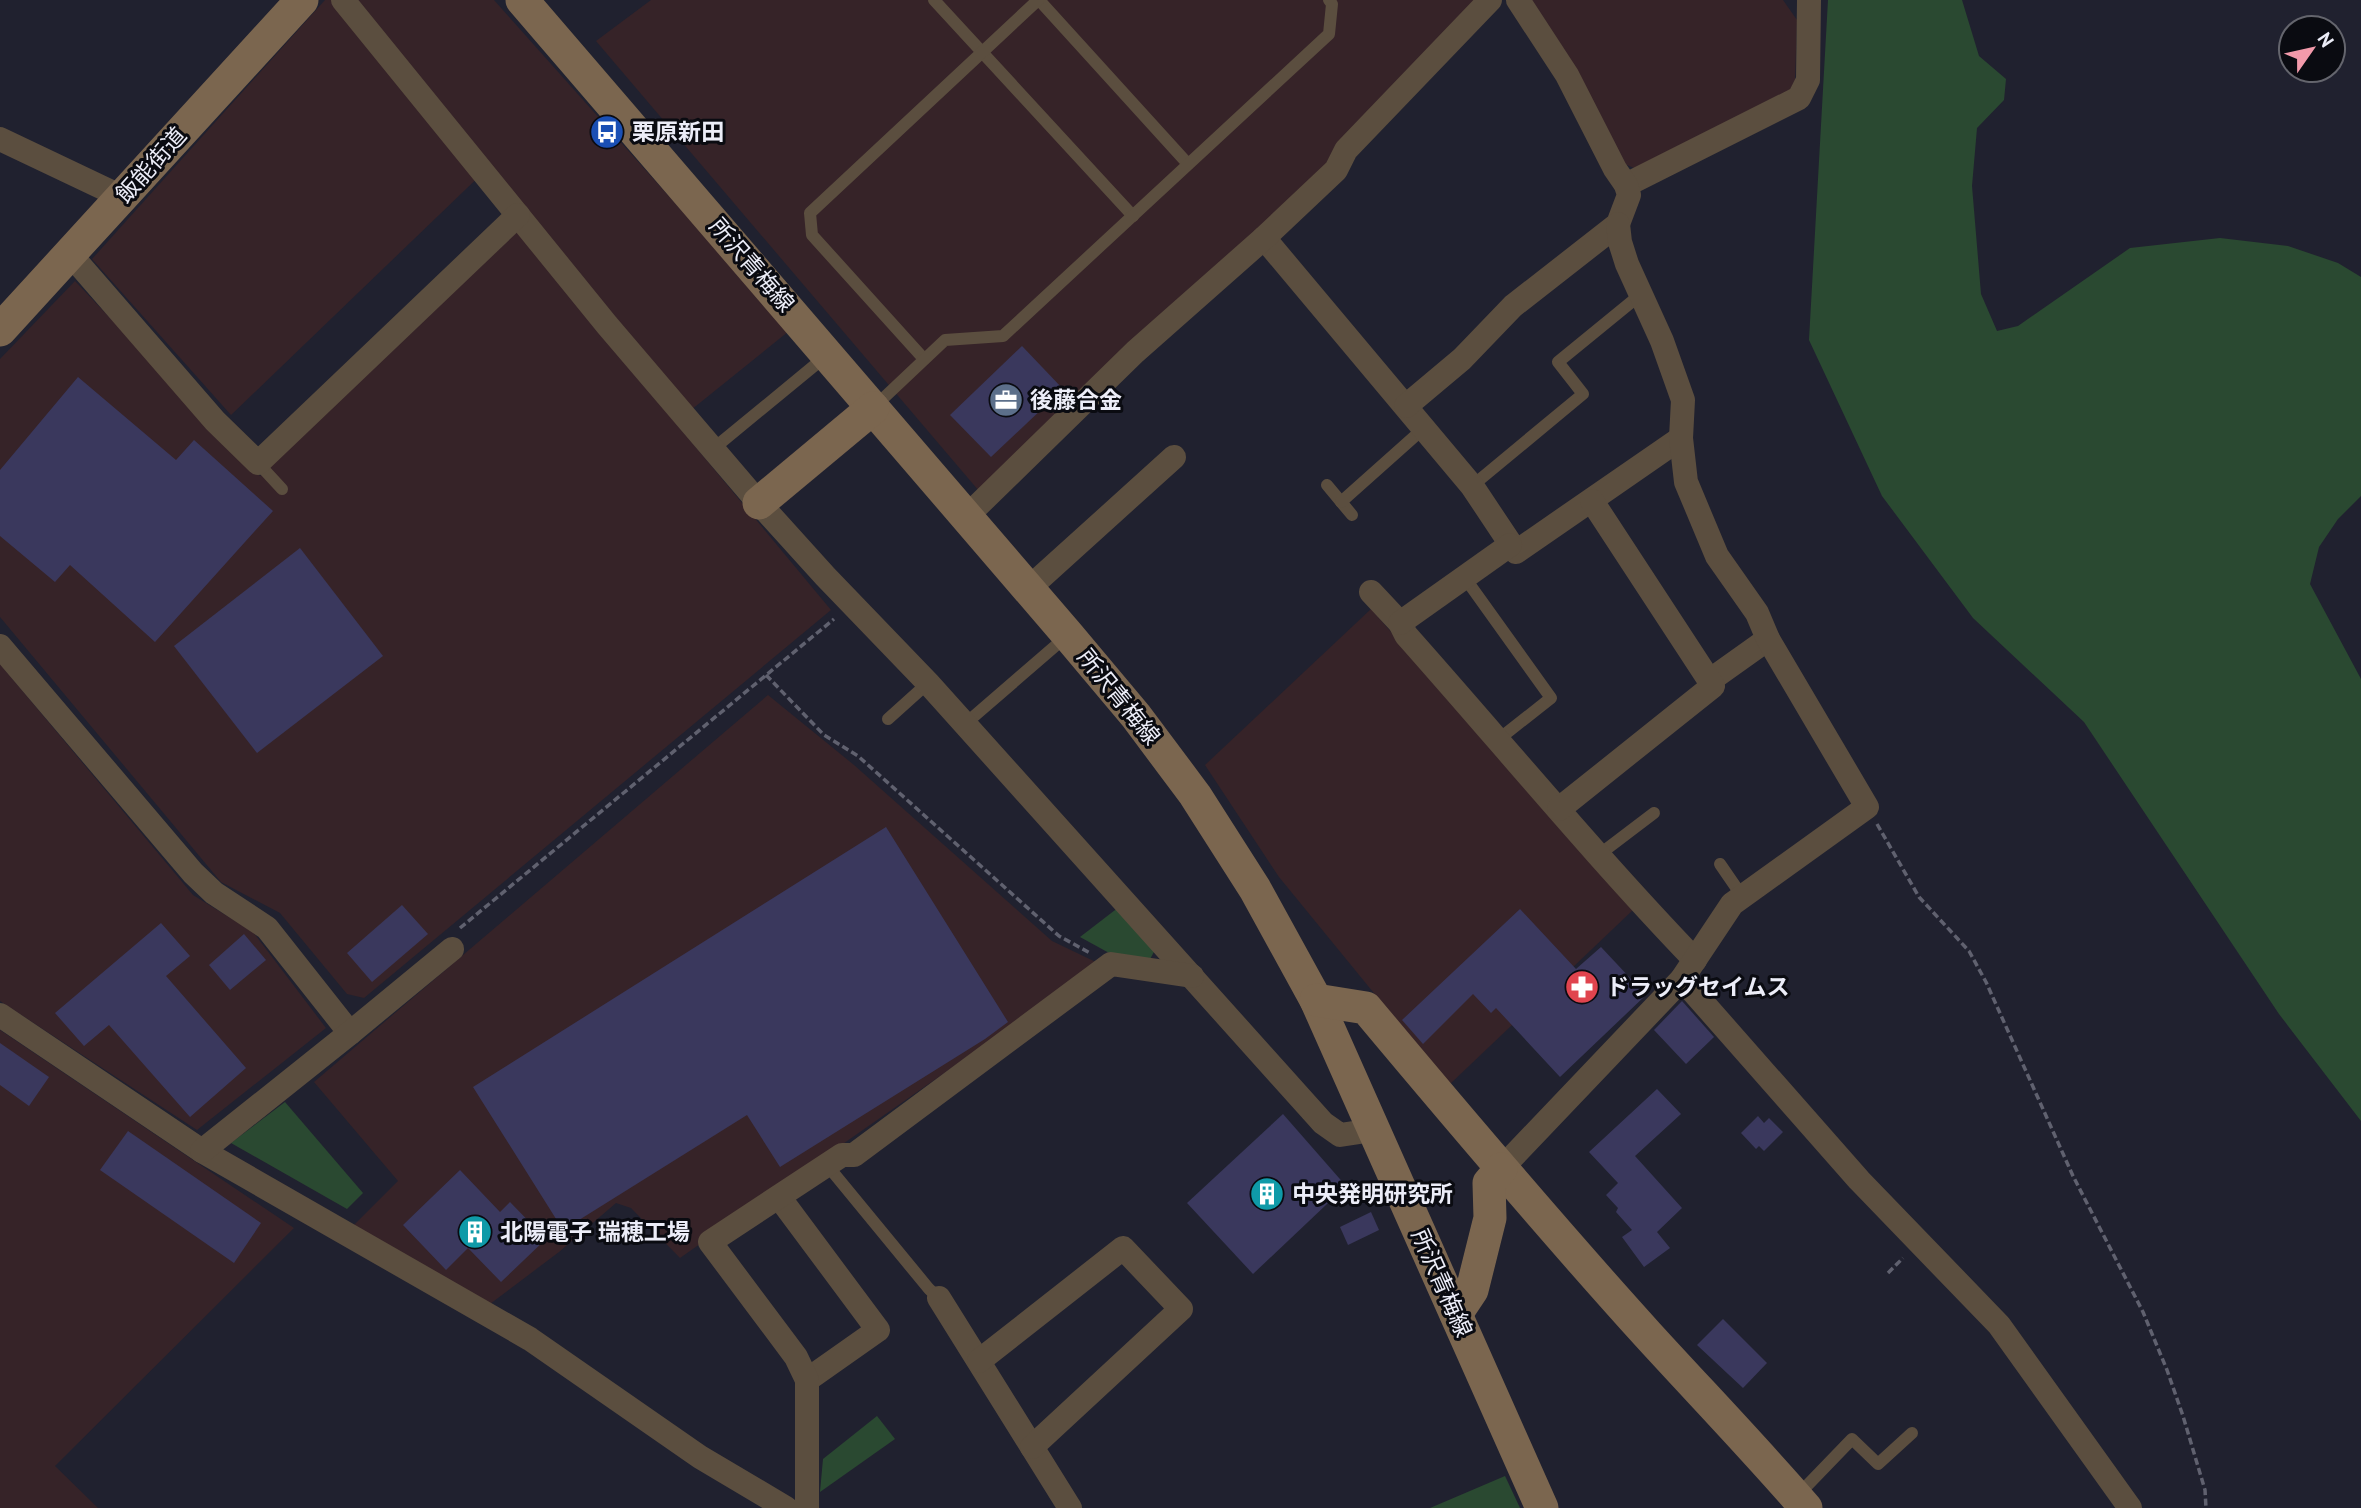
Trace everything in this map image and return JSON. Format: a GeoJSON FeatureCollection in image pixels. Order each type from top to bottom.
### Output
{"type":"FeatureCollection","features":[{"type":"Feature","properties":{"kind":"main road","name":"飯能街道"},"geometry":{"type":"LineString","coordinates":[[0,330],[302,0]]}},
{"type":"Feature","properties":{"kind":"main road","name":"所沢青梅線"},"geometry":{"type":"LineString","coordinates":[[522,0],[1068,635],[1136,716],[1195,795],[1255,889],[1316,1000],[1542,1508]]}},
{"type":"Feature","properties":{"kind":"main road"},"geometry":{"type":"LineString","coordinates":[[759,503],[873,408]]}},
{"type":"Feature","properties":{"kind":"main road"},"geometry":{"type":"LineString","coordinates":[[1316,1000],[1366,1008],[1501,1169],[1801,1502]]}},
{"type":"Feature","properties":{"kind":"main road"},"geometry":{"type":"LineString","coordinates":[[1456,1314],[1472,1290],[1490,1218],[1489,1183],[1501,1169]]}},
{"type":"Feature","properties":{"kind":"street"},"geometry":{"type":"LineString","coordinates":[[343,0],[607,325],[759,503],[928,683],[1323,1123],[1340,1135],[1373,1130]]}},
{"type":"Feature","properties":{"kind":"street"},"geometry":{"type":"LineString","coordinates":[[966,517],[1135,352],[1336,170],[1346,150],[1490,0]]}},
{"type":"Feature","properties":{"kind":"street"},"geometry":{"type":"LineString","coordinates":[[1501,1169],[1689,969],[1732,904],[1867,807],[1768,639],[1757,613],[1717,556],[1686,482],[1681,438],[1683,400],[1662,341],[1640,295],[1620,242],[1618,224],[1629,195],[1626,185],[1615,169],[1567,75],[1518,0]]}},
{"type":"Feature","properties":{"kind":"street"},"geometry":{"type":"LineString","coordinates":[[1626,185],[1799,98],[1808,80],[1809,0]]}},
{"type":"Feature","properties":{"kind":"street"},"geometry":{"type":"LineString","coordinates":[[0,139],[122,197]]}},
{"type":"Feature","properties":{"kind":"street"},"geometry":{"type":"LineString","coordinates":[[70,254],[215,421],[258,463],[518,215]]}},
{"type":"Feature","properties":{"kind":"street"},"geometry":{"type":"LineString","coordinates":[[1406,406],[1462,359],[1513,306],[1618,224]]}},
{"type":"Feature","properties":{"kind":"street"},"geometry":{"type":"LineString","coordinates":[[1264,238],[1472,486],[1516,552],[1681,438]]}},
{"type":"Feature","properties":{"kind":"street"},"geometry":{"type":"LineString","coordinates":[[1028,589],[1174,457]]}},
{"type":"Feature","properties":{"kind":"street"},"geometry":{"type":"LineString","coordinates":[[1559,809],[1713,686],[1592,501]]}},
{"type":"Feature","properties":{"kind":"street"},"geometry":{"type":"LineString","coordinates":[[1400,623],[1510,545]]}},
{"type":"Feature","properties":{"kind":"street"},"geometry":{"type":"LineString","coordinates":[[1371,592],[1600,854],[1859,1180],[1999,1325],[2130,1508]]}},
{"type":"Feature","properties":{"kind":"street"},"geometry":{"type":"LineString","coordinates":[[1709,681],[1768,639]]}},
{"type":"Feature","properties":{"kind":"street"},"geometry":{"type":"LineString","coordinates":[[0,646],[193,873],[214,893],[267,928],[351,1033]]}},
{"type":"Feature","properties":{"kind":"street"},"geometry":{"type":"LineString","coordinates":[[202,1151],[351,1033],[456,939]]}},
{"type":"Feature","properties":{"kind":"street"},"geometry":{"type":"LineString","coordinates":[[807,1508],[807,1380],[796,1357],[710,1242],[842,1156],[854,1155],[1111,964],[1192,975]]}},
{"type":"Feature","properties":{"kind":"street"},"geometry":{"type":"LineString","coordinates":[[0,1015],[202,1151],[530,1339],[699,1457],[786,1508]]}},
{"type":"Feature","properties":{"kind":"street"},"geometry":{"type":"LineString","coordinates":[[779,1197],[878,1330],[807,1380]]}},
{"type":"Feature","properties":{"kind":"street"},"geometry":{"type":"LineString","coordinates":[[979,1362],[1123,1248],[1181,1309],[1032,1447]]}},
{"type":"Feature","properties":{"kind":"street"},"geometry":{"type":"LineString","coordinates":[[939,1298],[1070,1508]]}},
{"type":"Feature","properties":{"kind":"lane"},"geometry":{"type":"LineString","coordinates":[[934,0],[1133,216]]}},
{"type":"Feature","properties":{"kind":"lane"},"geometry":{"type":"LineString","coordinates":[[924,359],[811,235],[810,213],[1039,0],[1188,164]]}},
{"type":"Feature","properties":{"kind":"lane"},"geometry":{"type":"LineString","coordinates":[[873,408],[945,340],[1003,336],[1329,34],[1332,4],[1329,0]]}},
{"type":"Feature","properties":{"kind":"lane"},"geometry":{"type":"LineString","coordinates":[[1472,486],[1583,394],[1558,362],[1640,295]]}},
{"type":"Feature","properties":{"kind":"lane"},"geometry":{"type":"LineString","coordinates":[[713,450],[829,354]]}},
{"type":"Feature","properties":{"kind":"lane"},"geometry":{"type":"LineString","coordinates":[[1341,502],[1424,428]]}},
{"type":"Feature","properties":{"kind":"lane"},"geometry":{"type":"LineString","coordinates":[[258,463],[282,489]]}},
{"type":"Feature","properties":{"kind":"lane"},"geometry":{"type":"LineString","coordinates":[[1327,485],[1352,515]]}},
{"type":"Feature","properties":{"kind":"lane"},"geometry":{"type":"LineString","coordinates":[[1465,578],[1551,698],[1499,739]]}},
{"type":"Feature","properties":{"kind":"lane"},"geometry":{"type":"LineString","coordinates":[[965,724],[1068,635]]}},
{"type":"Feature","properties":{"kind":"lane"},"geometry":{"type":"LineString","coordinates":[[888,719],[928,683]]}},
{"type":"Feature","properties":{"kind":"lane"},"geometry":{"type":"LineString","coordinates":[[1600,854],[1654,813]]}},
{"type":"Feature","properties":{"kind":"lane"},"geometry":{"type":"LineString","coordinates":[[1720,864],[1742,896]]}},
{"type":"Feature","properties":{"kind":"lane"},"geometry":{"type":"LineString","coordinates":[[827,1166],[939,1298]]}},
{"type":"Feature","properties":{"kind":"lane"},"geometry":{"type":"LineString","coordinates":[[1801,1502],[1852,1439],[1878,1464],[1912,1433]]}},
{"type":"Feature","properties":{"kind":"path"},"geometry":{"type":"LineString","coordinates":[[456,939],[852,604]]}},
{"type":"Feature","properties":{"kind":"path"},"geometry":{"type":"LineString","coordinates":[[766,675],[824,735],[858,755],[1059,936],[1111,964]]}},
{"type":"Feature","properties":{"kind":"path"},"geometry":{"type":"LineString","coordinates":[[1867,807],[1919,897],[1969,951],[1986,982],[2073,1176],[2143,1312],[2167,1370],[2205,1490],[2206,1508]]}},
{"type":"Feature","properties":{"kind":"shaded area"},"geometry":{"type":"Polygon","coordinates":[[[325,0],[494,0],[789,331],[691,410],[491,165],[231,415],[92,259],[325,0]]]}},
{"type":"Feature","properties":{"kind":"shaded area"},"geometry":{"type":"Polygon","coordinates":[[[651,0],[1478,0],[1329,166],[979,491],[596,41],[651,0]]]}},
{"type":"Feature","properties":{"kind":"shaded area"},"geometry":{"type":"Polygon","coordinates":[[[1527,0],[1783,0],[1797,20],[1795,80],[1788,95],[1639,170],[1622,163],[1527,0]]]}},
{"type":"Feature","properties":{"kind":"shaded area"},"geometry":{"type":"Polygon","coordinates":[[[517,232],[831,610],[364,998],[347,994],[280,913],[221,882],[0,617],[0,359],[75,281],[260,476],[517,232]]]}},
{"type":"Feature","properties":{"kind":"shaded area"},"geometry":{"type":"Polygon","coordinates":[[[1371,609],[1634,909],[1449,1085],[1279,877],[1205,765],[1371,609]]]}},
{"type":"Feature","properties":{"kind":"shaded area"},"geometry":{"type":"Polygon","coordinates":[[[0,664],[193,895],[253,932],[326,1028],[197,1130],[0,1001],[0,664]]]}},
{"type":"Feature","properties":{"kind":"shaded area"},"geometry":{"type":"Polygon","coordinates":[[[768,695],[854,765],[1052,941],[1100,964],[680,1258],[631,1208],[616,1203],[559,1252],[486,1307],[353,1226],[398,1181],[314,1082],[768,695]]]}},
{"type":"Feature","properties":{"kind":"shaded area"},"geometry":{"type":"Polygon","coordinates":[[[0,1030],[294,1228],[55,1466],[98,1508],[0,1508],[0,1030]]]}},
{"type":"Feature","properties":{"kind":"green space"},"geometry":{"type":"Polygon","coordinates":[[[1828,0],[1962,0],[1979,56],[2006,79],[2004,100],[1977,128],[1972,186],[1981,294],[1997,331],[2018,326],[2130,248],[2220,238],[2288,246],[2338,263],[2361,277],[2361,496],[2338,519],[2319,547],[2310,584],[2361,679],[2361,1121],[2279,1014],[2084,722],[1973,618],[1882,496],[1809,340],[1828,0]]]}},
{"type":"Feature","properties":{"kind":"green space"},"geometry":{"type":"Polygon","coordinates":[[[1119,907],[1156,948],[1148,963],[1111,954],[1080,937],[1119,907]]]}},
{"type":"Feature","properties":{"kind":"green space"},"geometry":{"type":"Polygon","coordinates":[[[285,1102],[363,1193],[347,1209],[231,1143],[285,1102]]]}},
{"type":"Feature","properties":{"kind":"green space"},"geometry":{"type":"Polygon","coordinates":[[[877,1416],[895,1439],[820,1492],[823,1459],[877,1416]]]}},
{"type":"Feature","properties":{"kind":"green space"},"geometry":{"type":"Polygon","coordinates":[[[1505,1476],[1520,1508],[1430,1508],[1505,1476]]]}},
{"type":"Feature","properties":{"kind":"building"},"geometry":{"type":"Polygon","coordinates":[[[1022,346],[1063,389],[991,457],[950,415],[1022,346]]]}},
{"type":"Feature","properties":{"kind":"building"},"geometry":{"type":"Polygon","coordinates":[[[78,377],[176,460],[194,440],[273,511],[155,642],[70,565],[55,582],[0,536],[0,470],[78,377]]]}},
{"type":"Feature","properties":{"kind":"building"},"geometry":{"type":"Polygon","coordinates":[[[300,548],[383,656],[257,753],[174,646],[300,548]]]}},
{"type":"Feature","properties":{"kind":"building"},"geometry":{"type":"Polygon","coordinates":[[[886,827],[1008,1022],[780,1167],[747,1115],[563,1230],[473,1087],[886,827]]]}},
{"type":"Feature","properties":{"kind":"building"},"geometry":{"type":"Polygon","coordinates":[[[402,905],[428,934],[372,982],[347,953],[402,905]]]}},
{"type":"Feature","properties":{"kind":"building"},"geometry":{"type":"Polygon","coordinates":[[[1520,909],[1576,969],[1601,947],[1646,995],[1560,1077],[1496,1008],[1491,1013],[1473,994],[1423,1044],[1402,1020],[1520,909]]]}},
{"type":"Feature","properties":{"kind":"building"},"geometry":{"type":"Polygon","coordinates":[[[161,923],[190,956],[166,976],[246,1068],[190,1117],[109,1025],[84,1046],[55,1013],[161,923]]]}},
{"type":"Feature","properties":{"kind":"building"},"geometry":{"type":"Polygon","coordinates":[[[244,934],[266,960],[230,990],[209,965],[244,934]]]}},
{"type":"Feature","properties":{"kind":"building"},"geometry":{"type":"Polygon","coordinates":[[[1682,1001],[1714,1037],[1686,1064],[1654,1030],[1682,1001]]]}},
{"type":"Feature","properties":{"kind":"building"},"geometry":{"type":"Polygon","coordinates":[[[0,1043],[49,1077],[29,1106],[0,1085],[0,1043]]]}},
{"type":"Feature","properties":{"kind":"building"},"geometry":{"type":"Polygon","coordinates":[[[1657,1089],[1681,1114],[1635,1156],[1682,1208],[1657,1232],[1670,1248],[1644,1267],[1622,1237],[1632,1230],[1616,1212],[1618,1208],[1606,1195],[1618,1183],[1589,1152],[1657,1089]]]}},
{"type":"Feature","properties":{"kind":"building","name":"中央発明研究所"},"geometry":{"type":"Polygon","coordinates":[[[1283,1114],[1346,1186],[1253,1274],[1187,1203],[1283,1114]]]}},
{"type":"Feature","properties":{"kind":"building"},"geometry":{"type":"Polygon","coordinates":[[[1758,1116],[1764,1123],[1769,1118],[1783,1132],[1764,1151],[1759,1146],[1756,1149],[1741,1133],[1758,1116]]]}},
{"type":"Feature","properties":{"kind":"building"},"geometry":{"type":"Polygon","coordinates":[[[128,1131],[261,1223],[234,1263],[100,1170],[128,1131]]]}},
{"type":"Feature","properties":{"kind":"building","name":"北陽電子 瑞穂工場"},"geometry":{"type":"Polygon","coordinates":[[[460,1170],[500,1212],[510,1202],[546,1239],[501,1282],[468,1248],[446,1270],[403,1225],[460,1170]]]}},
{"type":"Feature","properties":{"kind":"building"},"geometry":{"type":"Polygon","coordinates":[[[1371,1212],[1379,1230],[1348,1245],[1340,1227],[1371,1212]]]}},
{"type":"Feature","properties":{"kind":"building"},"geometry":{"type":"Polygon","coordinates":[[[1723,1319],[1767,1363],[1743,1388],[1697,1345],[1723,1319]]]}},
{"type":"Feature","properties":{"kind":"place","name":"栗原新田"},"geometry":{"type":"Point","coordinates":[607,132]}},
{"type":"Feature","properties":{"kind":"place","name":"後藤合金"},"geometry":{"type":"Point","coordinates":[1006,400]}},
{"type":"Feature","properties":{"kind":"place","name":"ドラッグセイムス"},"geometry":{"type":"Point","coordinates":[1582,987]}},
{"type":"Feature","properties":{"kind":"place","name":"中央発明研究所"},"geometry":{"type":"Point","coordinates":[1267,1194]}},
{"type":"Feature","properties":{"kind":"place","name":"北陽電子 瑞穂工場"},"geometry":{"type":"Point","coordinates":[475,1232]}}]}
